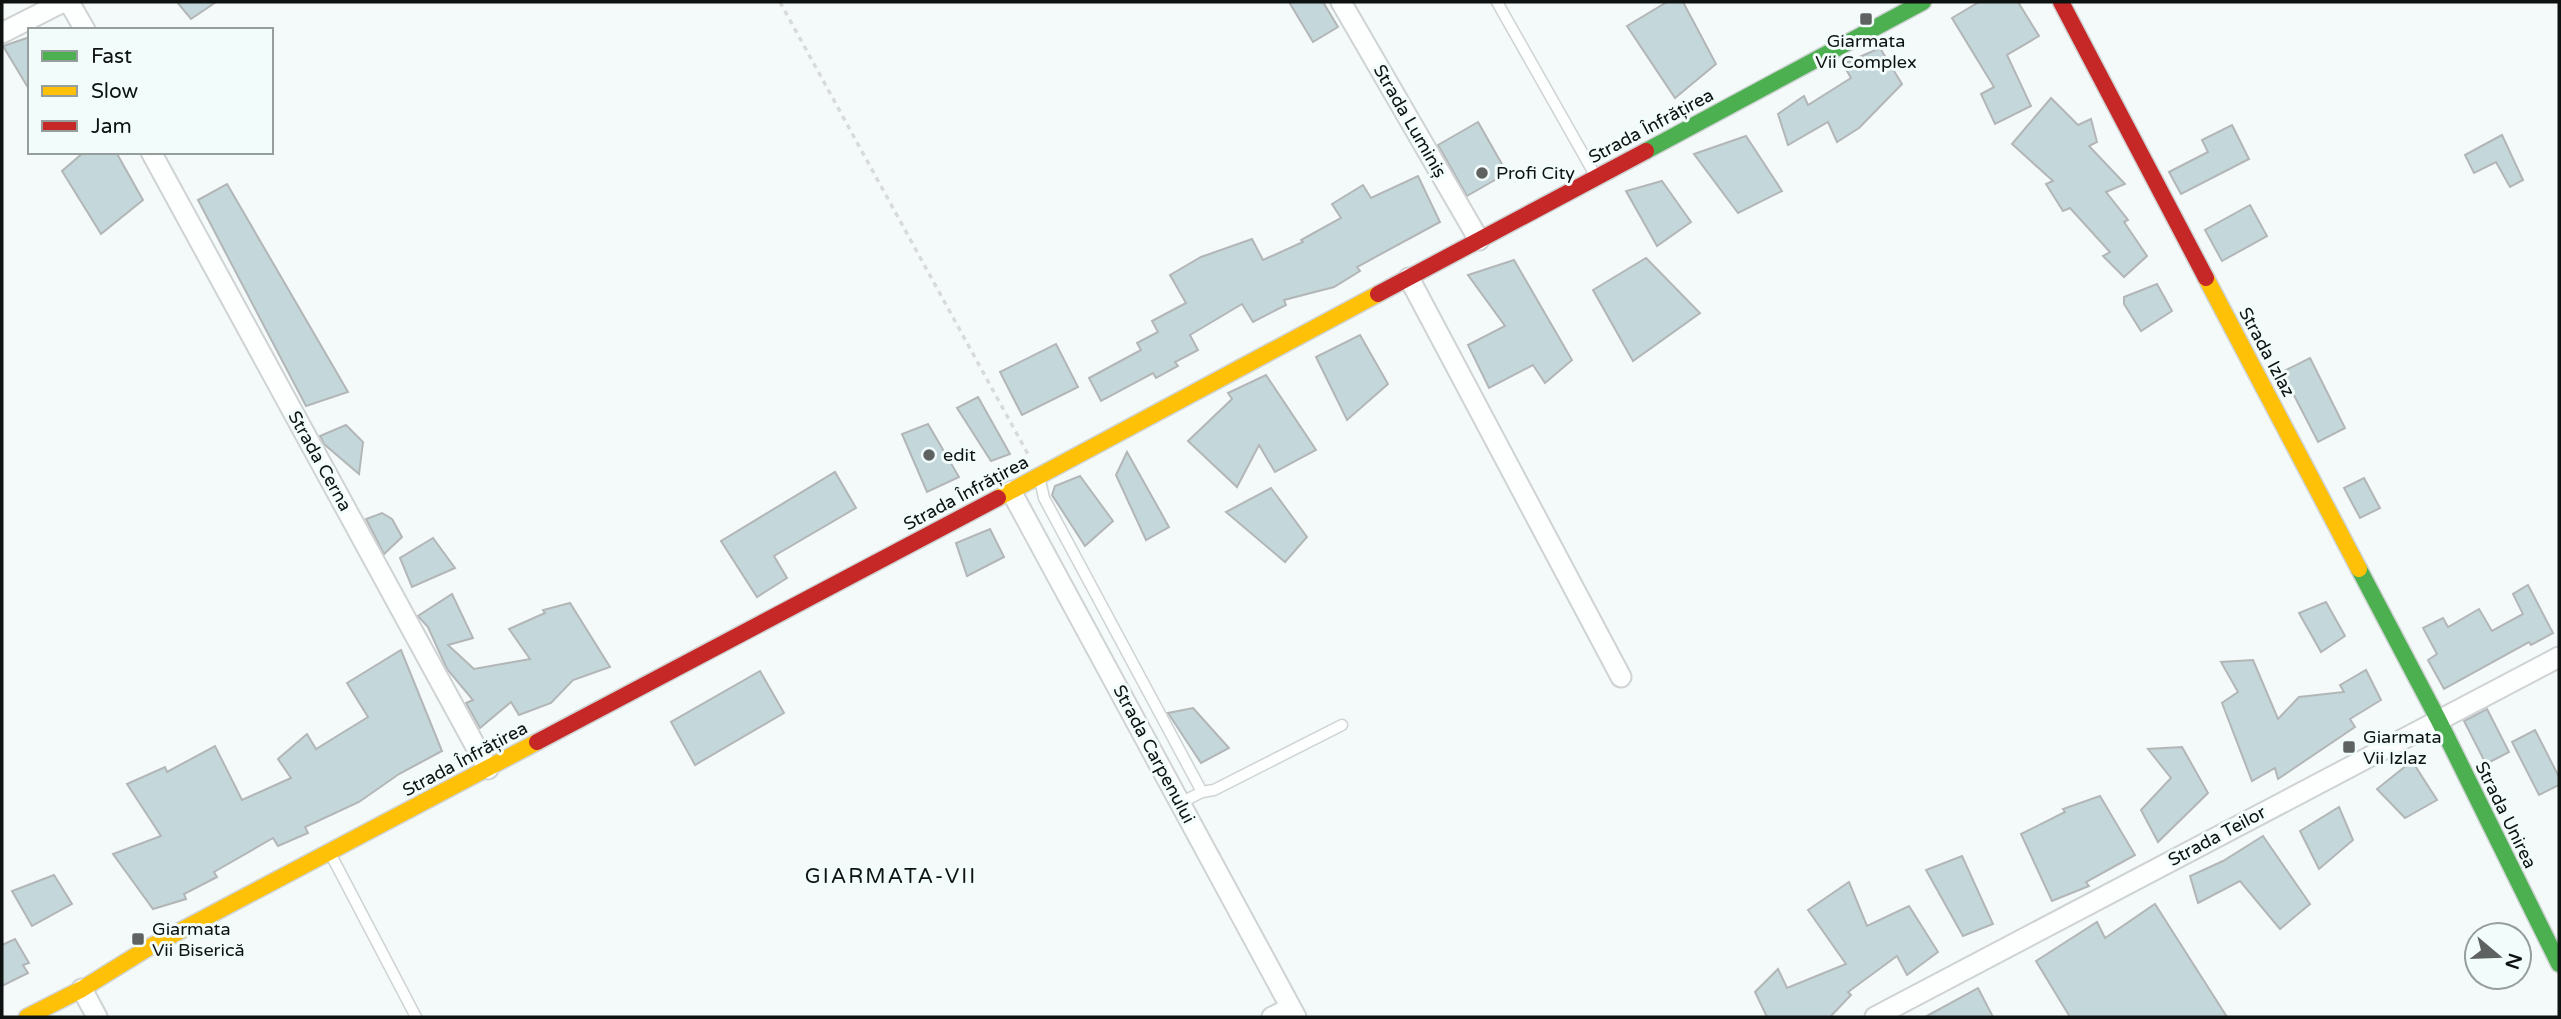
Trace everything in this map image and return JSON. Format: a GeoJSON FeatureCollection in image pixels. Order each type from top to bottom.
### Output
{"type":"FeatureCollection","features":[{"type":"Feature","properties":{"kind":"street"},"geometry":{"type":"LineString","coordinates":[[2,33],[63,2]]}},
{"type":"Feature","properties":{"kind":"street"},"geometry":{"type":"LineString","coordinates":[[69,2],[84,28]]}},
{"type":"Feature","properties":{"kind":"street","name":"Strada Luminiș"},"geometry":{"type":"LineString","coordinates":[[1341,2],[1479,240]]}},
{"type":"Feature","properties":{"kind":"street","name":"Strada Înfrățirea"},"geometry":{"type":"LineString","coordinates":[[27,1017],[82,989],[148,948],[1040,476],[1923,2]]}},
{"type":"Feature","properties":{"kind":"street","name":"Strada Izlaz"},"geometry":{"type":"LineString","coordinates":[[2061,2],[2438,719]]}},
{"type":"Feature","properties":{"kind":"street","name":"Strada Cerna"},"geometry":{"type":"LineString","coordinates":[[152,154],[488,769]]}},
{"type":"Feature","properties":{"kind":"street"},"geometry":{"type":"LineString","coordinates":[[1409,278],[1621,677]]}},
{"type":"Feature","properties":{"kind":"street","name":"Strada Carpenului"},"geometry":{"type":"LineString","coordinates":[[1011,491],[1293,1012]]}},
{"type":"Feature","properties":{"kind":"street","name":"Strada Teilor"},"geometry":{"type":"LineString","coordinates":[[1875,1017],[2559,657]]}},
{"type":"Feature","properties":{"kind":"street","name":"Strada Unirea"},"geometry":{"type":"LineString","coordinates":[[2438,719],[2559,964]]}},
{"type":"Feature","properties":{"kind":"street"},"geometry":{"type":"LineString","coordinates":[[82,989],[97,1017]]}},
{"type":"Feature","properties":{"kind":"street"},"geometry":{"type":"LineString","coordinates":[[1272,1017],[1293,1012]]}},
{"type":"Feature","properties":{"kind":"lane"},"geometry":{"type":"LineString","coordinates":[[1497,2],[1596,177]]}},
{"type":"Feature","properties":{"kind":"lane"},"geometry":{"type":"LineString","coordinates":[[1040,476],[1044,498],[1202,792]]}},
{"type":"Feature","properties":{"kind":"lane"},"geometry":{"type":"LineString","coordinates":[[1180,803],[1202,792],[1214,790],[1342,725]]}},
{"type":"Feature","properties":{"kind":"lane"},"geometry":{"type":"LineString","coordinates":[[330,852],[416,1017]]}},
{"type":"Feature","properties":{"kind":"path"},"geometry":{"type":"LineString","coordinates":[[780,2],[1040,476]]}},
{"type":"Feature","properties":{"kind":"building"},"geometry":{"type":"Polygon","coordinates":[[[177,2],[216,2],[191,19],[177,2]]]}},
{"type":"Feature","properties":{"kind":"building"},"geometry":{"type":"Polygon","coordinates":[[[1289,2],[1323,2],[1338,27],[1313,42],[1289,2]]]}},
{"type":"Feature","properties":{"kind":"building"},"geometry":{"type":"Polygon","coordinates":[[[1667,2],[1683,2],[1716,64],[1675,98],[1627,26],[1667,2]]]}},
{"type":"Feature","properties":{"kind":"building"},"geometry":{"type":"Polygon","coordinates":[[[1979,2],[2018,2],[2039,36],[2007,55],[2031,106],[1995,124],[1981,94],[1994,87],[1952,18],[1979,2]]]}},
{"type":"Feature","properties":{"kind":"building"},"geometry":{"type":"Polygon","coordinates":[[[28,38],[28,88],[3,46],[28,38]]]}},
{"type":"Feature","properties":{"kind":"building"},"geometry":{"type":"Polygon","coordinates":[[[1880,48],[1902,84],[1859,128],[1837,142],[1828,122],[1788,145],[1778,114],[1804,96],[1808,105],[1851,78],[1843,64],[1880,48]]]}},
{"type":"Feature","properties":{"kind":"building"},"geometry":{"type":"Polygon","coordinates":[[[2051,98],[2078,125],[2091,119],[2097,142],[2089,146],[2125,184],[2106,192],[2128,220],[2124,222],[2147,256],[2124,277],[2103,256],[2110,252],[2070,208],[2063,211],[2046,184],[2053,181],[2012,144],[2051,98]]]}},
{"type":"Feature","properties":{"kind":"building"},"geometry":{"type":"Polygon","coordinates":[[[1478,122],[1507,173],[1467,196],[1438,145],[1478,122]]]}},
{"type":"Feature","properties":{"kind":"building"},"geometry":{"type":"Polygon","coordinates":[[[2232,125],[2249,159],[2181,194],[2169,172],[2208,152],[2202,140],[2232,125]]]}},
{"type":"Feature","properties":{"kind":"building"},"geometry":{"type":"Polygon","coordinates":[[[2502,135],[2523,180],[2510,187],[2496,162],[2474,173],[2465,155],[2502,135]]]}},
{"type":"Feature","properties":{"kind":"building"},"geometry":{"type":"Polygon","coordinates":[[[1746,136],[1782,191],[1738,213],[1694,154],[1746,136]]]}},
{"type":"Feature","properties":{"kind":"building"},"geometry":{"type":"Polygon","coordinates":[[[82,154],[117,154],[143,200],[101,234],[62,171],[82,154]]]}},
{"type":"Feature","properties":{"kind":"building"},"geometry":{"type":"Polygon","coordinates":[[[1418,176],[1440,222],[1357,267],[1360,271],[1334,287],[1284,300],[1286,305],[1253,322],[1242,304],[1190,335],[1198,350],[1175,362],[1178,366],[1156,378],[1153,373],[1101,401],[1089,378],[1141,350],[1137,343],[1158,332],[1152,321],[1186,303],[1170,275],[1201,257],[1252,239],[1263,260],[1303,242],[1301,240],[1341,218],[1332,204],[1363,185],[1371,198],[1418,176]]]}},
{"type":"Feature","properties":{"kind":"building"},"geometry":{"type":"Polygon","coordinates":[[[1662,181],[1691,222],[1657,246],[1626,191],[1662,181]]]}},
{"type":"Feature","properties":{"kind":"building"},"geometry":{"type":"Polygon","coordinates":[[[227,184],[348,392],[306,406],[198,200],[227,184]]]}},
{"type":"Feature","properties":{"kind":"building"},"geometry":{"type":"Polygon","coordinates":[[[2250,205],[2267,236],[2222,261],[2205,230],[2250,205]]]}},
{"type":"Feature","properties":{"kind":"building"},"geometry":{"type":"Polygon","coordinates":[[[1646,258],[1700,313],[1633,361],[1593,290],[1646,258]]]}},
{"type":"Feature","properties":{"kind":"building"},"geometry":{"type":"Polygon","coordinates":[[[1514,260],[1572,360],[1545,383],[1533,365],[1489,388],[1468,345],[1505,326],[1468,275],[1514,260]]]}},
{"type":"Feature","properties":{"kind":"building"},"geometry":{"type":"Polygon","coordinates":[[[2157,284],[2172,311],[2141,331],[2124,304],[2124,297],[2157,284]]]}},
{"type":"Feature","properties":{"kind":"building"},"geometry":{"type":"Polygon","coordinates":[[[1360,335],[1388,384],[1347,420],[1316,357],[1360,335]]]}},
{"type":"Feature","properties":{"kind":"building"},"geometry":{"type":"Polygon","coordinates":[[[1056,344],[1078,387],[1022,415],[1000,372],[1056,344]]]}},
{"type":"Feature","properties":{"kind":"building"},"geometry":{"type":"Polygon","coordinates":[[[2310,358],[2345,428],[2318,442],[2282,372],[2310,358]]]}},
{"type":"Feature","properties":{"kind":"building"},"geometry":{"type":"Polygon","coordinates":[[[1266,375],[1316,450],[1275,472],[1259,445],[1237,487],[1188,441],[1232,399],[1228,393],[1266,375]]]}},
{"type":"Feature","properties":{"kind":"building"},"geometry":{"type":"Polygon","coordinates":[[[978,397],[1010,454],[991,461],[957,408],[978,397]]]}},
{"type":"Feature","properties":{"kind":"building","name":"edit"},"geometry":{"type":"Polygon","coordinates":[[[928,424],[959,477],[927,492],[902,434],[928,424]]]}},
{"type":"Feature","properties":{"kind":"building"},"geometry":{"type":"Polygon","coordinates":[[[346,425],[363,442],[359,474],[324,444],[320,436],[346,425]]]}},
{"type":"Feature","properties":{"kind":"building"},"geometry":{"type":"Polygon","coordinates":[[[1127,452],[1169,527],[1146,540],[1116,475],[1127,452]]]}},
{"type":"Feature","properties":{"kind":"building"},"geometry":{"type":"Polygon","coordinates":[[[835,472],[856,508],[774,556],[787,578],[757,597],[721,541],[835,472]]]}},
{"type":"Feature","properties":{"kind":"building"},"geometry":{"type":"Polygon","coordinates":[[[1080,476],[1113,521],[1085,546],[1052,495],[1055,486],[1080,476]]]}},
{"type":"Feature","properties":{"kind":"building"},"geometry":{"type":"Polygon","coordinates":[[[2364,478],[2380,508],[2360,518],[2344,488],[2364,478]]]}},
{"type":"Feature","properties":{"kind":"building"},"geometry":{"type":"Polygon","coordinates":[[[1271,488],[1307,537],[1285,562],[1226,512],[1271,488]]]}},
{"type":"Feature","properties":{"kind":"building"},"geometry":{"type":"Polygon","coordinates":[[[382,513],[392,519],[402,537],[384,554],[366,519],[382,513]]]}},
{"type":"Feature","properties":{"kind":"building"},"geometry":{"type":"Polygon","coordinates":[[[990,529],[1004,557],[967,576],[956,543],[990,529]]]}},
{"type":"Feature","properties":{"kind":"building"},"geometry":{"type":"Polygon","coordinates":[[[433,538],[455,568],[412,587],[400,558],[433,538]]]}},
{"type":"Feature","properties":{"kind":"building"},"geometry":{"type":"Polygon","coordinates":[[[2528,585],[2553,633],[2531,645],[2529,642],[2444,689],[2428,660],[2437,654],[2423,628],[2443,618],[2448,627],[2479,609],[2492,631],[2523,614],[2513,594],[2528,585]]]}},
{"type":"Feature","properties":{"kind":"building"},"geometry":{"type":"Polygon","coordinates":[[[452,594],[473,638],[448,645],[474,669],[530,659],[509,629],[545,613],[543,610],[570,603],[610,667],[573,680],[551,703],[519,715],[511,702],[480,728],[466,703],[473,700],[447,669],[428,627],[418,616],[452,594]]]}},
{"type":"Feature","properties":{"kind":"building"},"geometry":{"type":"Polygon","coordinates":[[[2326,602],[2345,636],[2321,652],[2299,613],[2326,602]]]}},
{"type":"Feature","properties":{"kind":"building"},"geometry":{"type":"Polygon","coordinates":[[[401,650],[442,751],[399,774],[359,802],[305,827],[308,833],[278,846],[273,838],[214,872],[217,877],[184,894],[186,899],[153,909],[113,854],[161,836],[127,784],[165,767],[167,772],[215,746],[242,800],[291,778],[278,759],[307,734],[316,749],[368,717],[347,683],[401,650]]]}},
{"type":"Feature","properties":{"kind":"building"},"geometry":{"type":"Polygon","coordinates":[[[2253,660],[2278,719],[2299,697],[2344,692],[2340,685],[2366,670],[2381,700],[2350,719],[2355,727],[2278,779],[2275,768],[2252,781],[2222,703],[2238,692],[2221,662],[2253,660]]]}},
{"type":"Feature","properties":{"kind":"building"},"geometry":{"type":"Polygon","coordinates":[[[760,671],[784,713],[695,765],[671,722],[760,671]]]}},
{"type":"Feature","properties":{"kind":"building"},"geometry":{"type":"Polygon","coordinates":[[[1193,708],[1229,748],[1201,763],[1168,713],[1193,708]]]}},
{"type":"Feature","properties":{"kind":"building"},"geometry":{"type":"Polygon","coordinates":[[[2487,709],[2509,752],[2486,764],[2464,721],[2487,709]]]}},
{"type":"Feature","properties":{"kind":"building"},"geometry":{"type":"Polygon","coordinates":[[[2535,730],[2559,777],[2559,785],[2539,795],[2512,742],[2535,730]]]}},
{"type":"Feature","properties":{"kind":"building"},"geometry":{"type":"Polygon","coordinates":[[[2182,747],[2208,793],[2158,842],[2141,810],[2171,778],[2148,749],[2182,747]]]}},
{"type":"Feature","properties":{"kind":"building"},"geometry":{"type":"Polygon","coordinates":[[[2412,761],[2437,800],[2405,818],[2377,789],[2412,761]]]}},
{"type":"Feature","properties":{"kind":"building"},"geometry":{"type":"Polygon","coordinates":[[[2100,796],[2135,855],[2086,882],[2089,886],[2052,901],[2021,834],[2065,812],[2063,809],[2100,796]]]}},
{"type":"Feature","properties":{"kind":"building"},"geometry":{"type":"Polygon","coordinates":[[[2339,807],[2353,840],[2319,869],[2300,831],[2339,807]]]}},
{"type":"Feature","properties":{"kind":"building"},"geometry":{"type":"Polygon","coordinates":[[[2263,836],[2310,904],[2280,929],[2240,881],[2198,903],[2190,876],[2223,861],[2263,836]]]}},
{"type":"Feature","properties":{"kind":"building"},"geometry":{"type":"Polygon","coordinates":[[[1962,856],[1993,924],[1963,936],[1926,870],[1962,856]]]}},
{"type":"Feature","properties":{"kind":"building"},"geometry":{"type":"Polygon","coordinates":[[[54,875],[72,904],[32,926],[12,891],[54,875]]]}},
{"type":"Feature","properties":{"kind":"building"},"geometry":{"type":"Polygon","coordinates":[[[1849,882],[1867,926],[1909,906],[1938,952],[1907,975],[1897,956],[1848,992],[1851,995],[1830,1017],[1767,1017],[1755,992],[1778,969],[1787,988],[1846,964],[1808,910],[1849,882]]]}},
{"type":"Feature","properties":{"kind":"building"},"geometry":{"type":"Polygon","coordinates":[[[2155,904],[2227,1017],[2070,1017],[2036,961],[2097,922],[2105,938],[2155,904]]]}},
{"type":"Feature","properties":{"kind":"building"},"geometry":{"type":"Polygon","coordinates":[[[15,939],[29,963],[23,965],[28,973],[2,986],[2,945],[15,939]]]}},
{"type":"Feature","properties":{"kind":"building"},"geometry":{"type":"Polygon","coordinates":[[[1978,988],[1993,1017],[1925,1017],[1978,988]]]}},
{"type":"Feature","properties":{"kind":"traffic: fast"},"geometry":{"type":"LineString","coordinates":[[1646,151],[1923,2]]}},
{"type":"Feature","properties":{"kind":"traffic: fast"},"geometry":{"type":"LineString","coordinates":[[2359,569],[2438,719],[2559,964]]}},
{"type":"Feature","properties":{"kind":"traffic: slow"},"geometry":{"type":"LineString","coordinates":[[2206,278],[2359,569]]}},
{"type":"Feature","properties":{"kind":"traffic: slow"},"geometry":{"type":"LineString","coordinates":[[998,498],[1378,294]]}},
{"type":"Feature","properties":{"kind":"traffic: slow"},"geometry":{"type":"LineString","coordinates":[[27,1017],[82,989],[148,948],[537,742]]}},
{"type":"Feature","properties":{"kind":"traffic: jam"},"geometry":{"type":"LineString","coordinates":[[2061,2],[2206,278]]}},
{"type":"Feature","properties":{"kind":"traffic: jam"},"geometry":{"type":"LineString","coordinates":[[1378,294],[1646,151]]}},
{"type":"Feature","properties":{"kind":"traffic: jam"},"geometry":{"type":"LineString","coordinates":[[537,742],[998,498]]}},
{"type":"Feature","properties":{"kind":"place","name":"Giarmata Vii Complex"},"geometry":{"type":"Point","coordinates":[1866,19]}},
{"type":"Feature","properties":{"kind":"place","name":"Profi City"},"geometry":{"type":"Point","coordinates":[1482,173]}},
{"type":"Feature","properties":{"kind":"place","name":"edit"},"geometry":{"type":"Point","coordinates":[929,455]}},
{"type":"Feature","properties":{"kind":"place","name":"Giarmata Vii Izlaz"},"geometry":{"type":"Point","coordinates":[2349,747]}},
{"type":"Feature","properties":{"kind":"place","name":"Giarmata Vii Biserică"},"geometry":{"type":"Point","coordinates":[138,939]}},
{"type":"Feature","properties":{"kind":"district","name":"GIARMATA-VII"},"geometry":{"type":"Point","coordinates":[891,876]}}]}
